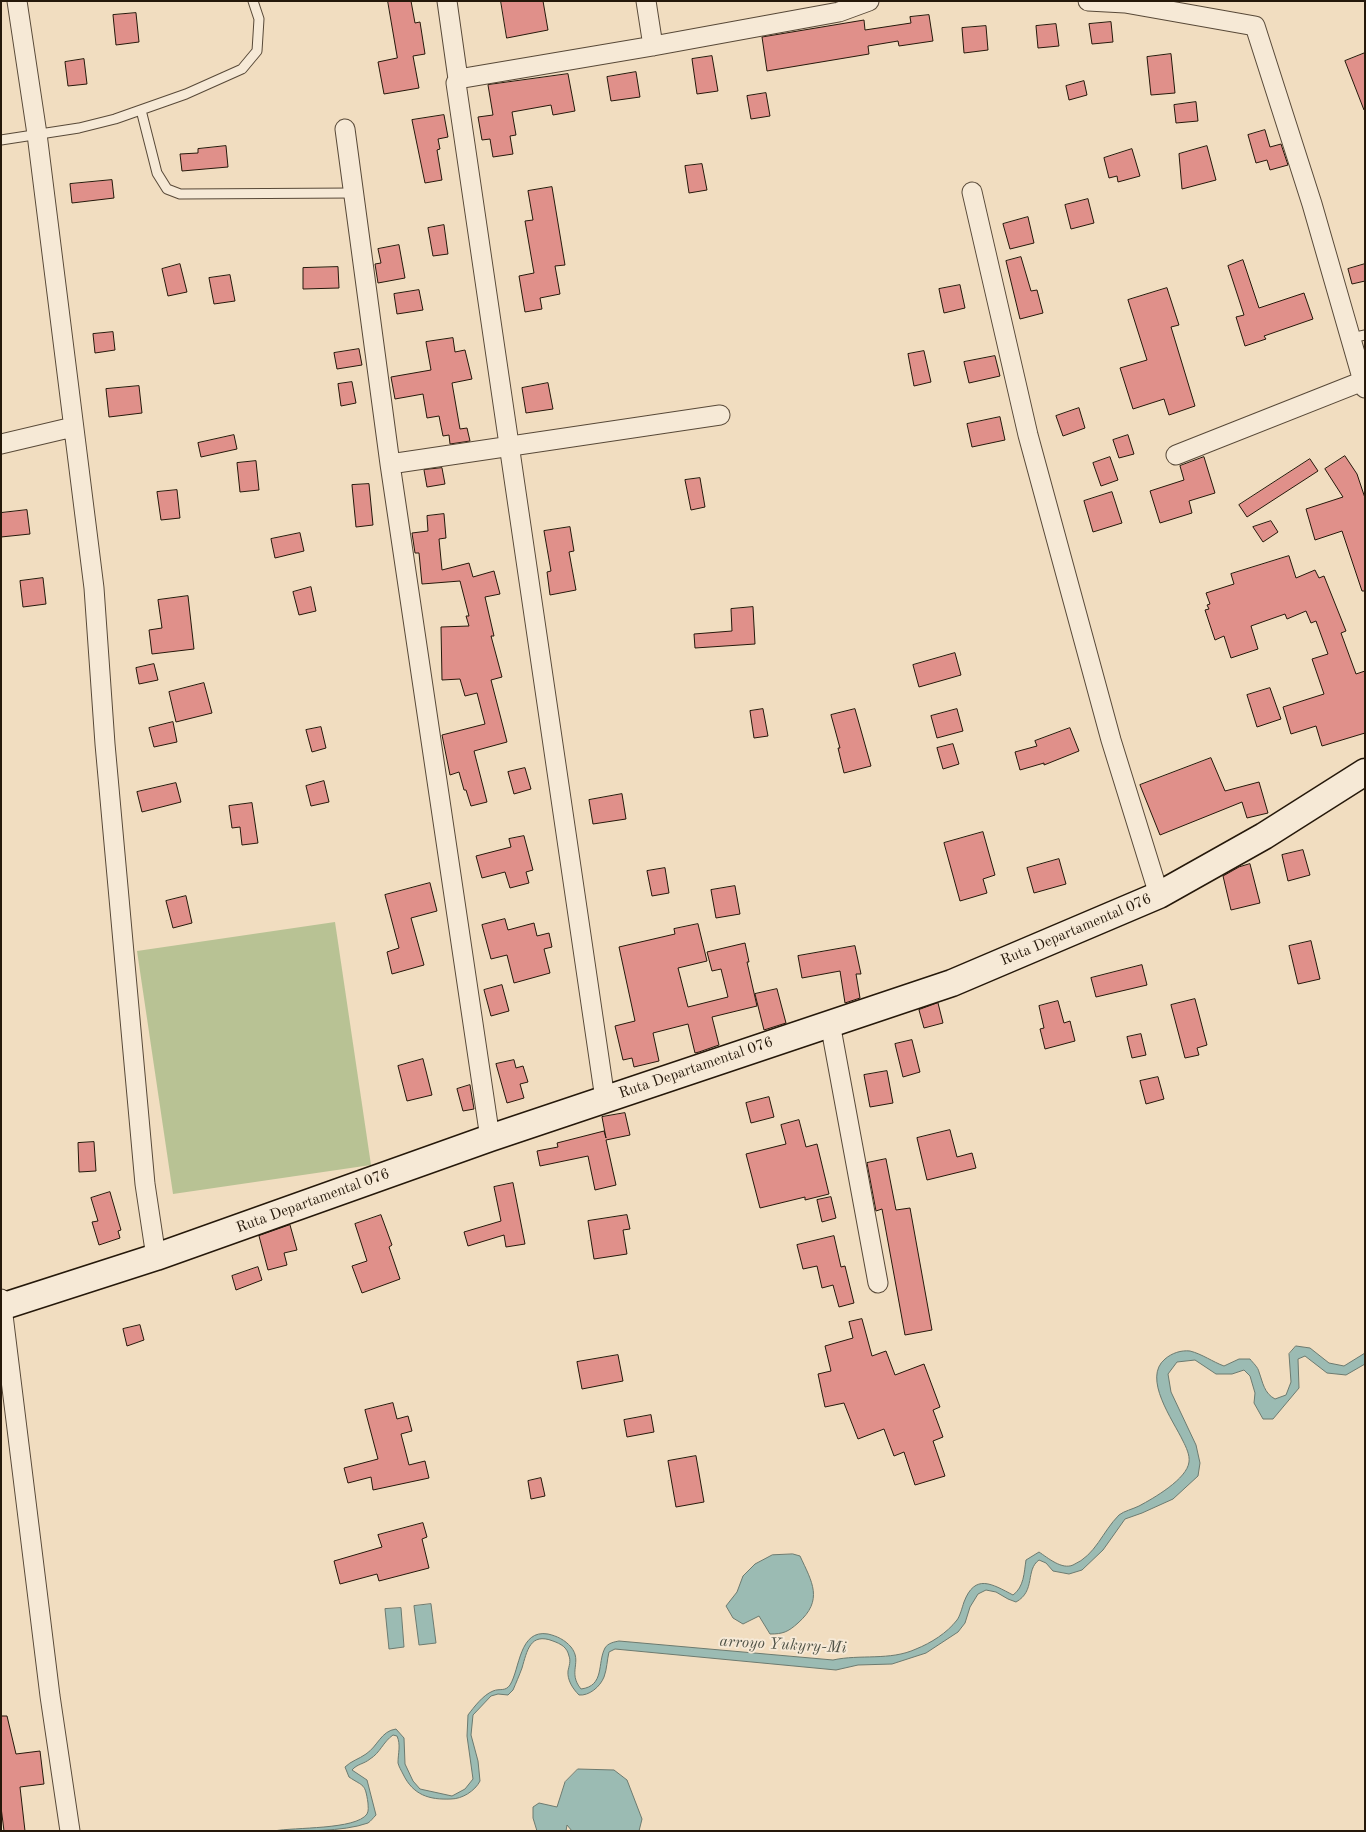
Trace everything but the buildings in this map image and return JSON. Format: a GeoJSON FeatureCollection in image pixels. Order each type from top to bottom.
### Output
{"type":"FeatureCollection","features":[{"type":"Feature","properties":{"kind":"main road","name":"Ruta Departamental 076"},"geometry":{"type":"LineString","coordinates":[[2,1304],[156,1256],[490,1138],[952,983],[1159,895],[1264,836],[1365,772]]}},
{"type":"Feature","properties":{"kind":"street"},"geometry":{"type":"LineString","coordinates":[[17,1],[37,134],[94,588],[105,744],[145,1184],[156,1256]]}},
{"type":"Feature","properties":{"kind":"street"},"geometry":{"type":"LineString","coordinates":[[447,1],[458,79],[456,83],[605,1099]]}},
{"type":"Feature","properties":{"kind":"street"},"geometry":{"type":"LineString","coordinates":[[646,1],[654,46]]}},
{"type":"Feature","properties":{"kind":"street"},"geometry":{"type":"LineString","coordinates":[[458,79],[654,46],[869,1]]}},
{"type":"Feature","properties":{"kind":"street"},"geometry":{"type":"LineString","coordinates":[[1088,1],[1125,3],[1255,26],[1312,204],[1358,336],[1364,384],[1176,455]]}},
{"type":"Feature","properties":{"kind":"street"},"geometry":{"type":"LineString","coordinates":[[345,129],[390,464],[490,1138]]}},
{"type":"Feature","properties":{"kind":"street"},"geometry":{"type":"LineString","coordinates":[[972,192],[1028,435],[1111,740],[1159,895]]}},
{"type":"Feature","properties":{"kind":"street"},"geometry":{"type":"LineString","coordinates":[[390,464],[720,415]]}},
{"type":"Feature","properties":{"kind":"street"},"geometry":{"type":"LineString","coordinates":[[1,444],[73,428]]}},
{"type":"Feature","properties":{"kind":"street"},"geometry":{"type":"LineString","coordinates":[[830,1023],[878,1283]]}},
{"type":"Feature","properties":{"kind":"street"},"geometry":{"type":"LineString","coordinates":[[2,1304],[50,1696],[70,1831]]}},
{"type":"Feature","properties":{"kind":"lane"},"geometry":{"type":"LineString","coordinates":[[1,140],[79,128],[115,119],[186,94],[242,69],[257,51],[259,19],[253,1]]}},
{"type":"Feature","properties":{"kind":"lane"},"geometry":{"type":"LineString","coordinates":[[141,110],[157,173],[167,189],[173,192],[180,194],[353,193]]}},
{"type":"Feature","properties":{"kind":"green space"},"geometry":{"type":"Polygon","coordinates":[[[335,922],[371,1165],[173,1194],[137,951],[335,922]]]}},
{"type":"Feature","properties":{"kind":"water"},"geometry":{"type":"Polygon","coordinates":[[[1296,1346],[1310,1348],[1329,1363],[1344,1366],[1365,1353],[1365,1364],[1346,1375],[1327,1373],[1305,1356],[1298,1359],[1299,1388],[1273,1419],[1263,1419],[1254,1403],[1255,1393],[1250,1376],[1244,1370],[1232,1374],[1216,1374],[1195,1360],[1177,1362],[1168,1374],[1171,1392],[1196,1445],[1200,1463],[1198,1476],[1173,1499],[1125,1519],[1103,1550],[1082,1570],[1069,1574],[1053,1571],[1046,1563],[1039,1560],[1032,1569],[1026,1592],[1016,1602],[996,1592],[986,1590],[978,1594],[970,1607],[965,1623],[958,1632],[926,1653],[892,1664],[858,1665],[836,1670],[615,1649],[609,1652],[605,1674],[600,1684],[594,1690],[579,1695],[568,1678],[570,1660],[567,1650],[556,1642],[539,1639],[534,1641],[528,1650],[513,1690],[508,1695],[498,1694],[491,1696],[473,1715],[471,1735],[478,1761],[480,1781],[472,1791],[455,1799],[422,1795],[407,1781],[399,1766],[399,1743],[397,1736],[393,1735],[373,1757],[352,1770],[367,1780],[376,1815],[368,1823],[347,1828],[274,1831],[351,1823],[367,1814],[368,1803],[365,1789],[361,1784],[349,1777],[345,1767],[370,1751],[391,1730],[396,1729],[404,1738],[405,1764],[413,1781],[420,1789],[452,1796],[465,1789],[473,1779],[467,1736],[468,1715],[486,1695],[510,1685],[526,1644],[538,1634],[555,1636],[571,1647],[576,1657],[575,1677],[581,1689],[589,1687],[597,1679],[606,1646],[619,1641],[833,1660],[896,1655],[922,1647],[953,1625],[959,1616],[968,1593],[973,1587],[979,1584],[991,1585],[1013,1595],[1021,1584],[1026,1560],[1039,1552],[1064,1566],[1073,1565],[1081,1561],[1093,1549],[1119,1515],[1153,1498],[1182,1475],[1189,1462],[1188,1454],[1158,1388],[1157,1377],[1159,1367],[1165,1359],[1177,1352],[1190,1351],[1224,1366],[1239,1359],[1250,1359],[1258,1368],[1266,1391],[1275,1399],[1286,1395],[1291,1382],[1289,1354],[1296,1346]]]}},
{"type":"Feature","properties":{"kind":"water"},"geometry":{"type":"Polygon","coordinates":[[[793,1554],[800,1556],[813,1591],[811,1606],[806,1615],[788,1630],[775,1634],[770,1634],[759,1616],[743,1624],[733,1618],[726,1606],[737,1592],[743,1576],[755,1564],[772,1555],[793,1554]]]}},
{"type":"Feature","properties":{"kind":"water"},"geometry":{"type":"Polygon","coordinates":[[[431,1604],[436,1643],[419,1645],[414,1606],[431,1604]]]}},
{"type":"Feature","properties":{"kind":"water"},"geometry":{"type":"Polygon","coordinates":[[[401,1608],[404,1647],[389,1649],[385,1609],[401,1608]]]}},
{"type":"Feature","properties":{"kind":"water"},"geometry":{"type":"Polygon","coordinates":[[[578,1769],[614,1770],[627,1780],[642,1819],[639,1831],[572,1831],[567,1825],[566,1831],[537,1831],[533,1818],[533,1807],[539,1803],[557,1807],[565,1782],[578,1769]]]}},
{"type":"Feature","properties":{"kind":"water label","name":"arroyo Yukyry-Mi"},"geometry":{"type":"Point","coordinates":[783,1645]}}]}
